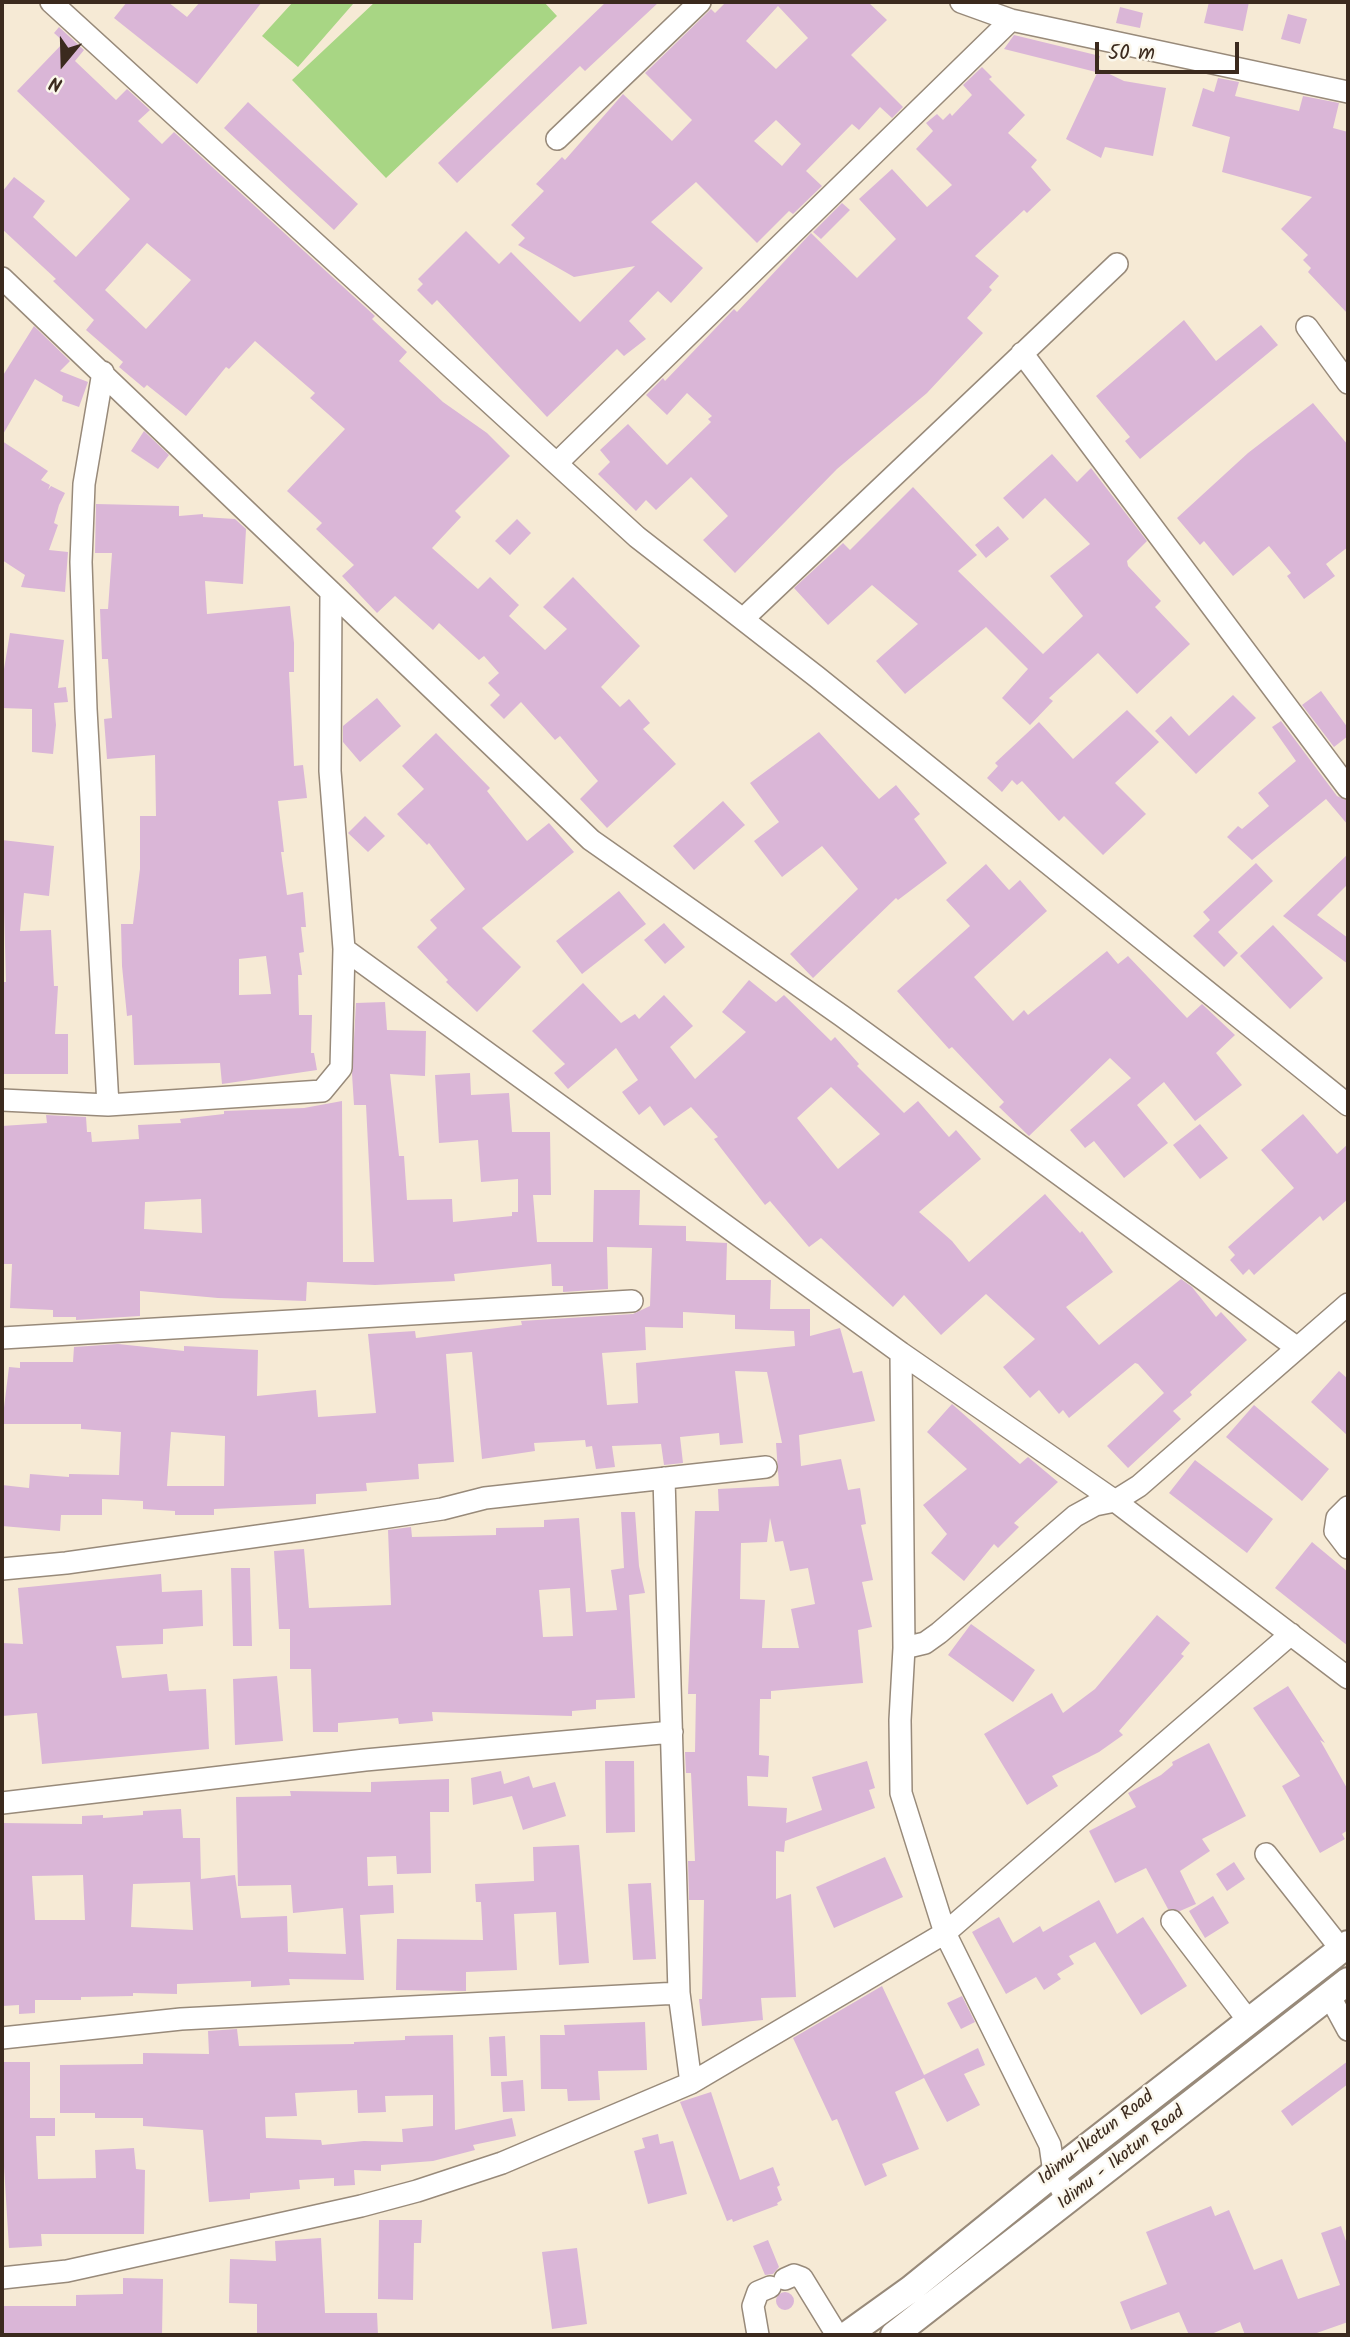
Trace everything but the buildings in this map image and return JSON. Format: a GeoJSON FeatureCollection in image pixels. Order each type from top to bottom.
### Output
{"type":"FeatureCollection","features":[{"type":"Feature","properties":{"kind":"main road","name":"Idimu-Ikotun Road"},"geometry":{"type":"LineString","coordinates":[[847,2335],[911,2290],[1054,2173],[1345,1946]]}},
{"type":"Feature","properties":{"kind":"main road","name":"Idimu - Ikotun Road"},"geometry":{"type":"LineString","coordinates":[[894,2335],[1339,1988]]}},
{"type":"Feature","properties":{"kind":"street"},"geometry":{"type":"LineString","coordinates":[[51,2],[638,537],[697,586],[744,618],[1348,1105]]}},
{"type":"Feature","properties":{"kind":"street"},"geometry":{"type":"LineString","coordinates":[[557,139],[699,2]]}},
{"type":"Feature","properties":{"kind":"street"},"geometry":{"type":"LineString","coordinates":[[961,2],[1011,20],[1348,92]]}},
{"type":"Feature","properties":{"kind":"street"},"geometry":{"type":"LineString","coordinates":[[558,463],[1011,20]]}},
{"type":"Feature","properties":{"kind":"street"},"geometry":{"type":"LineString","coordinates":[[744,618],[1117,264]]}},
{"type":"Feature","properties":{"kind":"street"},"geometry":{"type":"LineString","coordinates":[[2,278],[592,840],[842,1016],[1296,1348]]}},
{"type":"Feature","properties":{"kind":"street"},"geometry":{"type":"LineString","coordinates":[[1307,327],[1348,383]]}},
{"type":"Feature","properties":{"kind":"street"},"geometry":{"type":"LineString","coordinates":[[1022,353],[1348,788]]}},
{"type":"Feature","properties":{"kind":"street"},"geometry":{"type":"LineString","coordinates":[[103,372],[85,484],[81,562],[86,709],[108,1105]]}},
{"type":"Feature","properties":{"kind":"street"},"geometry":{"type":"LineString","coordinates":[[2,1100],[108,1105],[322,1091],[341,1068],[344,949],[331,771],[331,592]]}},
{"type":"Feature","properties":{"kind":"street"},"geometry":{"type":"LineString","coordinates":[[344,949],[901,1353],[1115,1501],[1348,1678]]}},
{"type":"Feature","properties":{"kind":"street"},"geometry":{"type":"LineString","coordinates":[[2,1338],[632,1301]]}},
{"type":"Feature","properties":{"kind":"street"},"geometry":{"type":"LineString","coordinates":[[904,1648],[925,1643],[939,1633],[1075,1516],[1095,1505],[1115,1501],[1139,1486],[1348,1304]]}},
{"type":"Feature","properties":{"kind":"street"},"geometry":{"type":"LineString","coordinates":[[901,1353],[904,1648],[900,1720],[901,1793],[945,1933],[1050,2145],[1054,2173],[1068,2201]]}},
{"type":"Feature","properties":{"kind":"street"},"geometry":{"type":"LineString","coordinates":[[2,1569],[66,1563],[344,1524],[442,1509],[485,1498],[766,1467]]}},
{"type":"Feature","properties":{"kind":"street"},"geometry":{"type":"LineString","coordinates":[[664,1478],[679,1993],[691,2083]]}},
{"type":"Feature","properties":{"kind":"street"},"geometry":{"type":"LineString","coordinates":[[1348,1507],[1337,1518],[1335,1531],[1348,1548]]}},
{"type":"Feature","properties":{"kind":"street"},"geometry":{"type":"LineString","coordinates":[[2,2278],[67,2271],[361,2206],[417,2191],[502,2163],[691,2083],[945,1933],[1290,1634]]}},
{"type":"Feature","properties":{"kind":"street"},"geometry":{"type":"LineString","coordinates":[[2,1803],[365,1760],[671,1732]]}},
{"type":"Feature","properties":{"kind":"street"},"geometry":{"type":"LineString","coordinates":[[1266,1854],[1345,1946]]}},
{"type":"Feature","properties":{"kind":"street"},"geometry":{"type":"LineString","coordinates":[[1172,1921],[1248,2020]]}},
{"type":"Feature","properties":{"kind":"street"},"geometry":{"type":"LineString","coordinates":[[1339,1988],[1348,2030]]}},
{"type":"Feature","properties":{"kind":"street"},"geometry":{"type":"LineString","coordinates":[[2,2038],[181,2019],[679,1993]]}},
{"type":"Feature","properties":{"kind":"street"},"geometry":{"type":"LineString","coordinates":[[758,2335],[752,2306],[758,2292],[794,2275],[802,2278],[837,2335]]}},
{"type":"Feature","properties":{"kind":"green space"},"geometry":{"type":"Polygon","coordinates":[[[293,2],[353,4],[298,67],[262,36],[293,2]]]}},
{"type":"Feature","properties":{"kind":"green space"},"geometry":{"type":"Polygon","coordinates":[[[375,2],[544,2],[557,16],[386,178],[292,80],[375,2]]]}}]}
